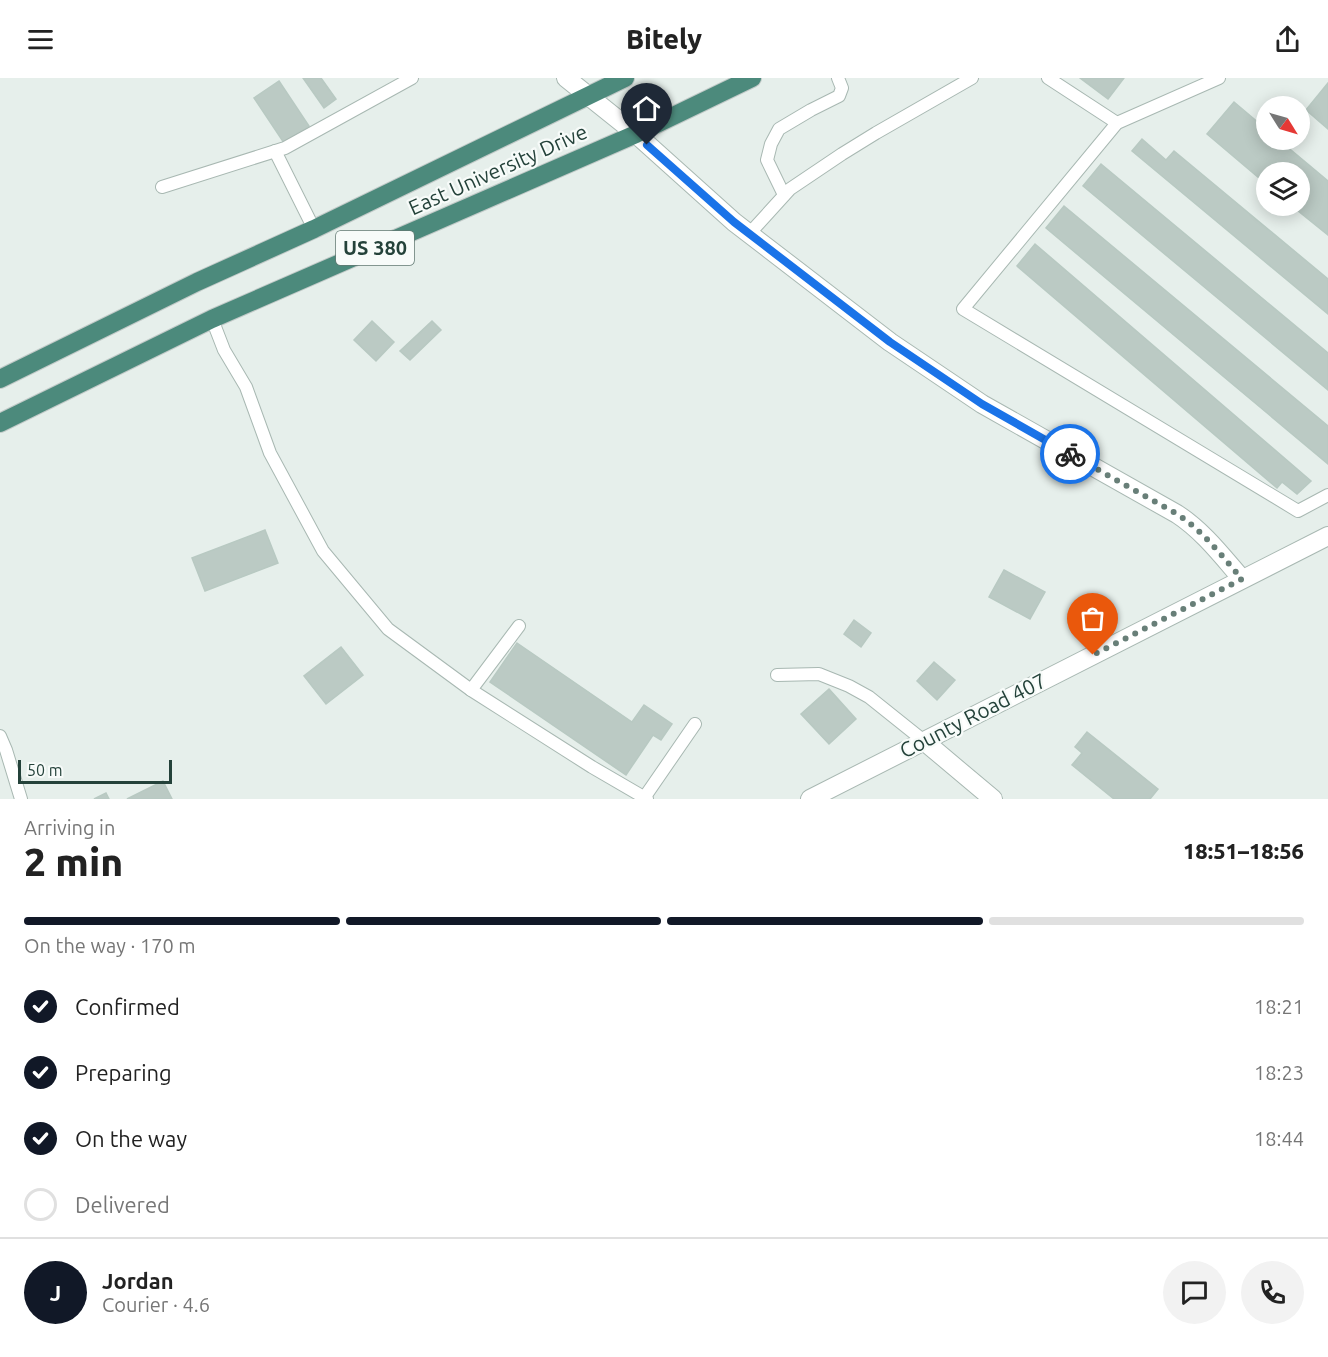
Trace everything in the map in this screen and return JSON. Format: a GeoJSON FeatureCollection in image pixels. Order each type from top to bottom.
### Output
{"type":"FeatureCollection","features":[{"type":"Feature","properties":{"kind":"highway","name":"East University Drive"},"geometry":{"type":"LineString","coordinates":[[0,380],[197,282],[314,229],[626,78]]}},
{"type":"Feature","properties":{"kind":"highway","name":"East University Drive"},"geometry":{"type":"LineString","coordinates":[[0,423],[212,319],[636,134],[752,78]]}},
{"type":"Feature","properties":{"kind":"street"},"geometry":{"type":"LineString","coordinates":[[566,78],[636,134],[749,234],[890,342],[953,385],[1191,523],[1242,579]]}},
{"type":"Feature","properties":{"kind":"street","name":"County Road 407"},"geometry":{"type":"LineString","coordinates":[[810,799],[1328,536]]}},
{"type":"Feature","properties":{"kind":"street"},"geometry":{"type":"LineString","coordinates":[[924,741],[993,799]]}},
{"type":"Feature","properties":{"kind":"lane"},"geometry":{"type":"LineString","coordinates":[[162,187],[285,148],[412,78]]}},
{"type":"Feature","properties":{"kind":"lane"},"geometry":{"type":"LineString","coordinates":[[784,195],[767,160],[771,144],[779,129],[839,96],[842,88],[838,78]]}},
{"type":"Feature","properties":{"kind":"lane"},"geometry":{"type":"LineString","coordinates":[[749,234],[790,189],[842,154],[972,78]]}},
{"type":"Feature","properties":{"kind":"lane"},"geometry":{"type":"LineString","coordinates":[[1048,78],[1117,123]]}},
{"type":"Feature","properties":{"kind":"lane"},"geometry":{"type":"LineString","coordinates":[[1219,78],[1117,123],[963,309],[1298,511],[1328,495]]}},
{"type":"Feature","properties":{"kind":"lane"},"geometry":{"type":"LineString","coordinates":[[275,152],[314,229]]}},
{"type":"Feature","properties":{"kind":"lane"},"geometry":{"type":"LineString","coordinates":[[212,319],[224,350],[246,387],[270,453],[323,550],[388,629],[471,690],[645,798],[695,724]]}},
{"type":"Feature","properties":{"kind":"lane"},"geometry":{"type":"LineString","coordinates":[[471,690],[519,626]]}},
{"type":"Feature","properties":{"kind":"lane"},"geometry":{"type":"LineString","coordinates":[[777,675],[819,674],[849,686],[869,697],[924,741]]}},
{"type":"Feature","properties":{"kind":"lane"},"geometry":{"type":"LineString","coordinates":[[0,736],[21,799]]}},
{"type":"Feature","properties":{"kind":"building"},"geometry":{"type":"Polygon","coordinates":[[[303,78],[321,78],[336,99],[324,108],[303,78]]]}},
{"type":"Feature","properties":{"kind":"building"},"geometry":{"type":"Polygon","coordinates":[[[1080,78],[1124,78],[1108,99],[1080,78]]]}},
{"type":"Feature","properties":{"kind":"building"},"geometry":{"type":"Polygon","coordinates":[[[279,81],[309,126],[284,143],[254,98],[279,81]]]}},
{"type":"Feature","properties":{"kind":"building"},"geometry":{"type":"Polygon","coordinates":[[[1328,83],[1328,129],[1310,113],[1310,105],[1328,83]]]}},
{"type":"Feature","properties":{"kind":"building"},"geometry":{"type":"Polygon","coordinates":[[[1234,102],[1256,121],[1256,150],[1291,150],[1305,162],[1256,162],[1256,176],[1207,134],[1234,102]]]}},
{"type":"Feature","properties":{"kind":"building"},"geometry":{"type":"Polygon","coordinates":[[[1142,139],[1166,160],[1174,151],[1328,279],[1328,314],[1132,151],[1142,139]]]}},
{"type":"Feature","properties":{"kind":"building"},"geometry":{"type":"Polygon","coordinates":[[[1101,164],[1328,353],[1328,390],[1083,186],[1101,164]]]}},
{"type":"Feature","properties":{"kind":"building"},"geometry":{"type":"Polygon","coordinates":[[[1310,166],[1328,181],[1328,235],[1304,216],[1310,216],[1310,166]]]}},
{"type":"Feature","properties":{"kind":"building"},"geometry":{"type":"Polygon","coordinates":[[[1064,206],[1328,426],[1328,464],[1046,228],[1064,206]]]}},
{"type":"Feature","properties":{"kind":"building"},"geometry":{"type":"Polygon","coordinates":[[[1035,244],[1311,481],[1297,494],[1282,482],[1277,488],[1017,266],[1035,244]]]}},
{"type":"Feature","properties":{"kind":"building"},"geometry":{"type":"Polygon","coordinates":[[[372,321],[394,342],[376,361],[354,340],[372,321]]]}},
{"type":"Feature","properties":{"kind":"building"},"geometry":{"type":"Polygon","coordinates":[[[432,321],[441,330],[410,360],[400,351],[432,321]]]}},
{"type":"Feature","properties":{"kind":"building"},"geometry":{"type":"Polygon","coordinates":[[[265,530],[278,563],[205,591],[192,558],[265,530]]]}},
{"type":"Feature","properties":{"kind":"building"},"geometry":{"type":"Polygon","coordinates":[[[1004,570],[1045,592],[1030,619],[989,597],[1004,570]]]}},
{"type":"Feature","properties":{"kind":"building"},"geometry":{"type":"Polygon","coordinates":[[[854,620],[871,633],[861,647],[844,634],[854,620]]]}},
{"type":"Feature","properties":{"kind":"building"},"geometry":{"type":"Polygon","coordinates":[[[517,643],[632,722],[644,705],[672,724],[661,740],[653,735],[626,775],[490,682],[517,643]]]}},
{"type":"Feature","properties":{"kind":"building"},"geometry":{"type":"Polygon","coordinates":[[[341,647],[363,675],[326,704],[304,676],[341,647]]]}},
{"type":"Feature","properties":{"kind":"building"},"geometry":{"type":"Polygon","coordinates":[[[934,662],[955,680],[937,700],[917,681],[934,662]]]}},
{"type":"Feature","properties":{"kind":"building"},"geometry":{"type":"Polygon","coordinates":[[[829,689],[856,719],[829,744],[801,714],[829,689]]]}},
{"type":"Feature","properties":{"kind":"building"},"geometry":{"type":"Polygon","coordinates":[[[1087,732],[1158,789],[1150,799],[1114,799],[1072,765],[1082,753],[1075,747],[1087,732]]]}},
{"type":"Feature","properties":{"kind":"building"},"geometry":{"type":"Polygon","coordinates":[[[163,781],[172,799],[127,799],[163,781]]]}},
{"type":"Feature","properties":{"kind":"building"},"geometry":{"type":"Polygon","coordinates":[[[106,793],[109,799],[94,799],[106,793]]]}},
{"type":"Feature","properties":{"kind":"way so far"},"geometry":{"type":"LineString","coordinates":[[1070,454],[1191,523],[1242,579],[1093,655]]}},
{"type":"Feature","properties":{"kind":"route"},"geometry":{"type":"LineString","coordinates":[[647,145],[734,222],[890,342],[982,404],[1070,454]]}}]}
